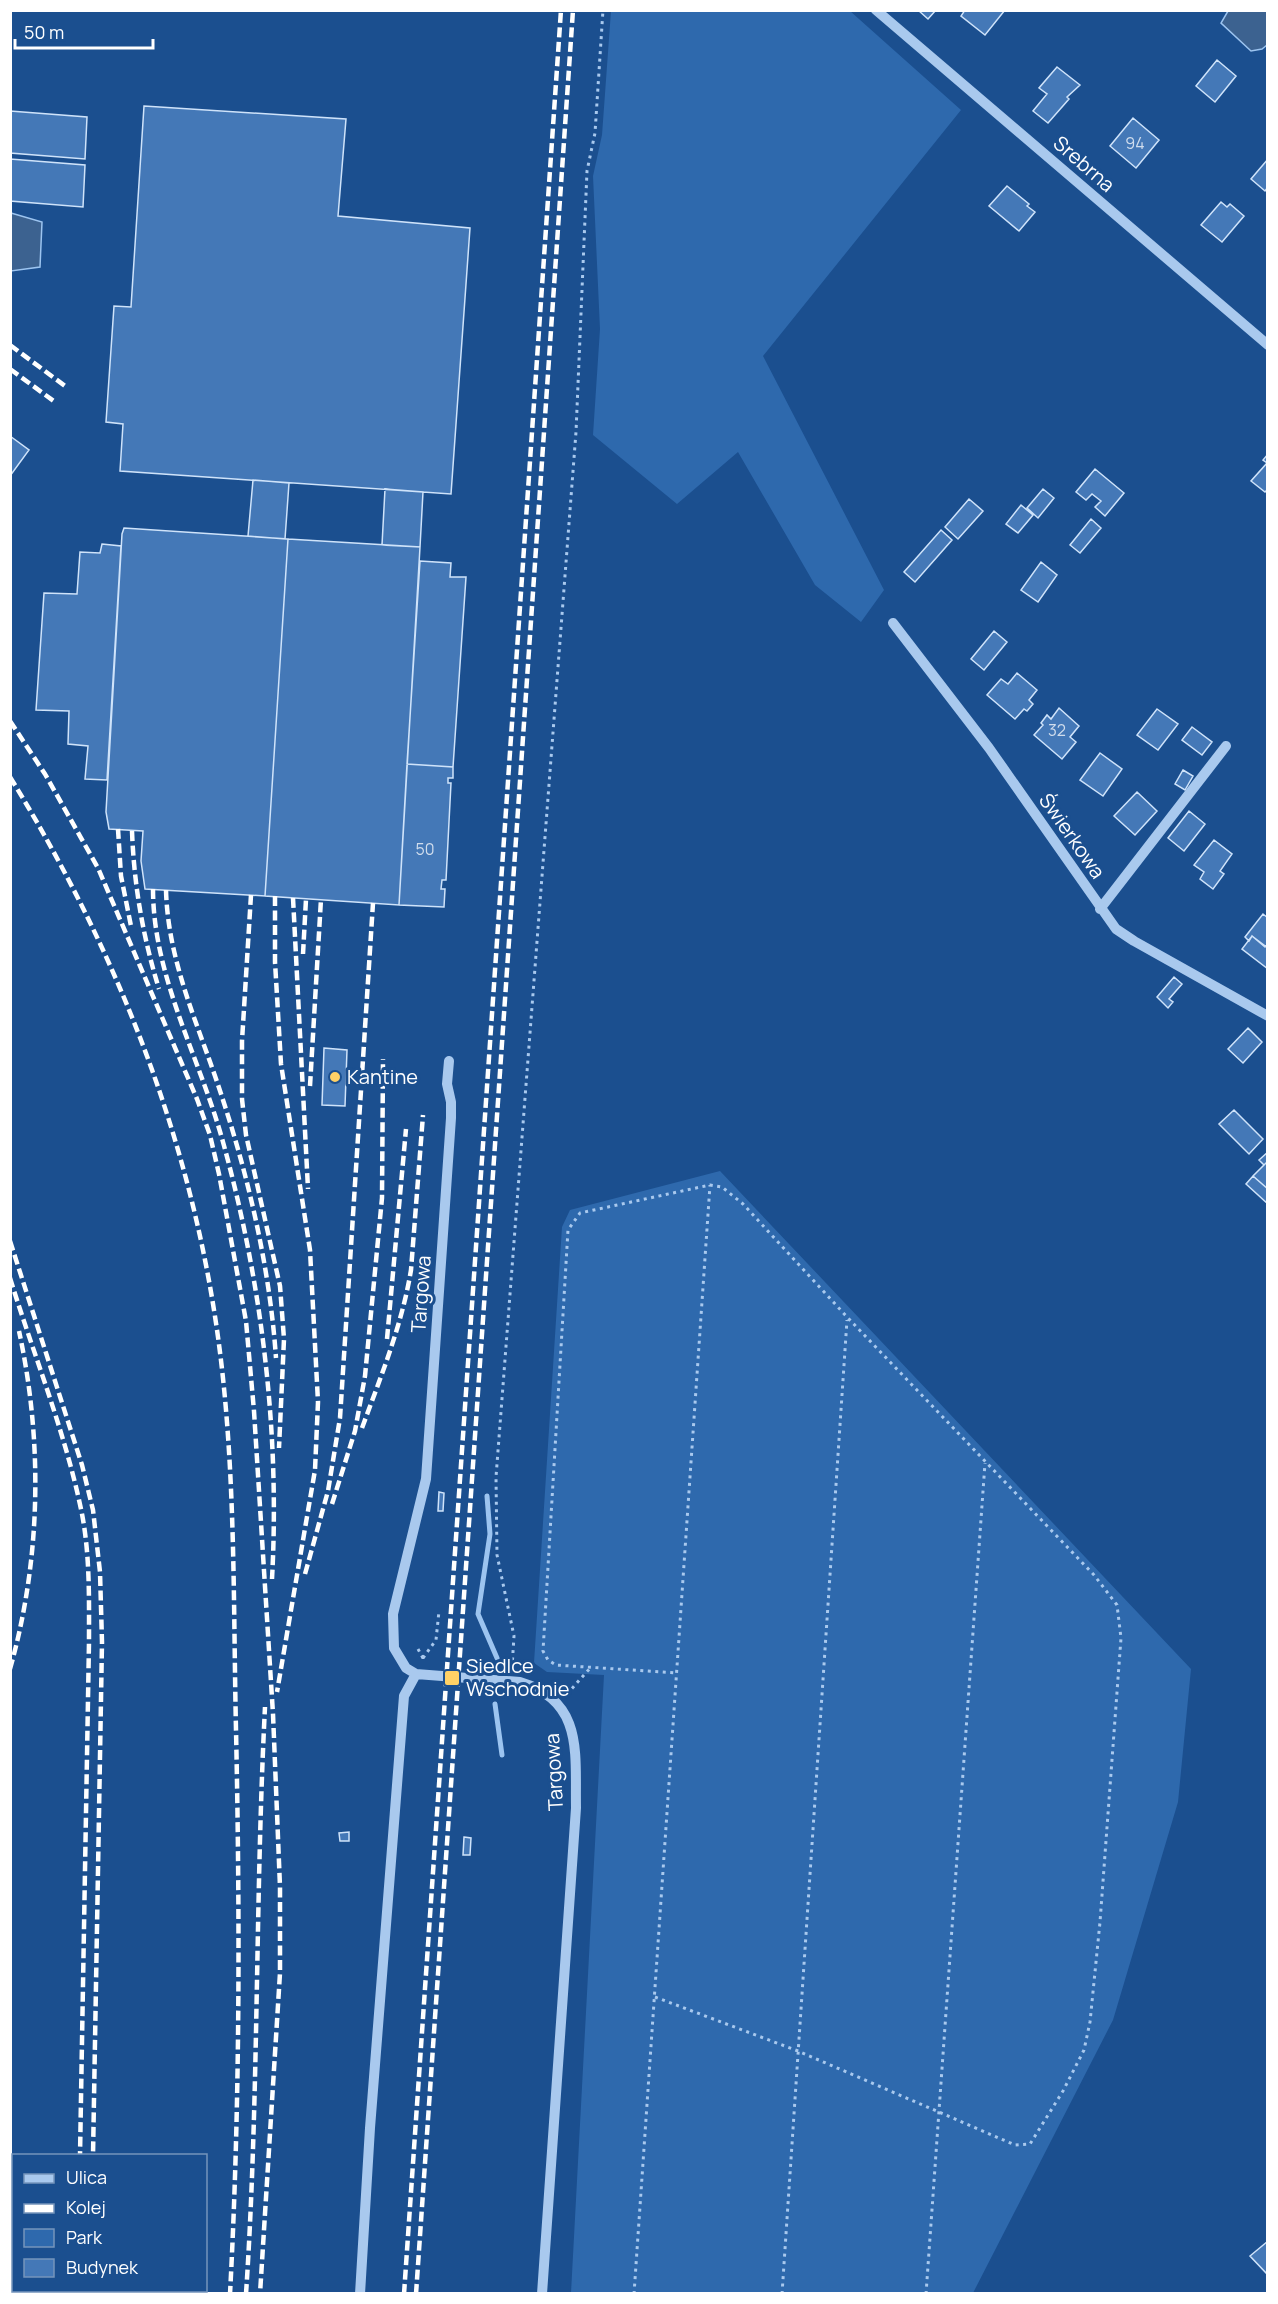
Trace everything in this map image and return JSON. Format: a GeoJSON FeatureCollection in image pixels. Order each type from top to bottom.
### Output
{"type":"FeatureCollection","features":[{"type":"Feature","properties":{"kind":"street","name":"Srebrna"},"geometry":{"type":"LineString","coordinates":[[876,10],[1268,345]]}},
{"type":"Feature","properties":{"kind":"street","name":"Świerkowa"},"geometry":{"type":"LineString","coordinates":[[893,623],[989,748],[1116,929],[1268,1016]]}},
{"type":"Feature","properties":{"kind":"street"},"geometry":{"type":"LineString","coordinates":[[1100,909],[1226,746]]}},
{"type":"Feature","properties":{"kind":"street","name":"Targowa"},"geometry":{"type":"LineString","coordinates":[[449,1061],[447,1084],[452,1102],[426,1479],[393,1614],[394,1648],[406,1668],[416,1674],[511,1681],[534,1686],[556,1701],[566,1713],[571,1726],[576,1759],[576,1808],[542,2294]]}},
{"type":"Feature","properties":{"kind":"street"},"geometry":{"type":"LineString","coordinates":[[360,2294],[370,2128],[404,1696],[416,1674]]}},
{"type":"Feature","properties":{"kind":"path"},"geometry":{"type":"LineString","coordinates":[[511,1681],[514,1636],[497,1555],[496,1477],[576,432],[587,171],[595,133],[603,10]]}},
{"type":"Feature","properties":{"kind":"path"},"geometry":{"type":"LineString","coordinates":[[634,2294],[710,1185]]}},
{"type":"Feature","properties":{"kind":"path"},"geometry":{"type":"LineString","coordinates":[[655,1997],[798,2051],[1016,2145],[1030,2144],[1063,2091],[1084,2050],[1090,2022],[1100,1922],[1121,1638],[1117,1605],[1094,1575],[848,1318],[743,1204],[722,1186],[710,1185],[580,1213],[568,1230],[543,1652],[548,1660],[556,1665],[676,1673]]}},
{"type":"Feature","properties":{"kind":"path"},"geometry":{"type":"LineString","coordinates":[[782,2294],[848,1318]]}},
{"type":"Feature","properties":{"kind":"path"},"geometry":{"type":"LineString","coordinates":[[926,2294],[985,1462]]}},
{"type":"Feature","properties":{"kind":"path"},"geometry":{"type":"LineString","coordinates":[[416,1674],[422,1658],[436,1640],[439,1611]]}},
{"type":"Feature","properties":{"kind":"path"},"geometry":{"type":"LineString","coordinates":[[556,1701],[568,1694],[592,1666]]}},
{"type":"Feature","properties":{"kind":"green space"},"geometry":{"type":"Polygon","coordinates":[[[611,11],[850,11],[961,110],[763,356],[884,590],[861,622],[815,585],[738,452],[677,504],[593,435],[600,329],[593,176],[602,135],[611,11]]]}},
{"type":"Feature","properties":{"kind":"green space"},"geometry":{"type":"Polygon","coordinates":[[[720,1171],[1191,1669],[1178,1802],[1113,2020],[973,2293],[571,2293],[604,1675],[547,1672],[534,1663],[562,1227],[570,1210],[720,1171]]]}},
{"type":"Feature","properties":{"kind":"shaded area"},"geometry":{"type":"Polygon","coordinates":[[[1228,11],[1267,11],[1267,45],[1262,49],[1251,51],[1221,23],[1228,11]]]}},
{"type":"Feature","properties":{"kind":"shaded area"},"geometry":{"type":"Polygon","coordinates":[[[11,213],[42,222],[40,267],[11,271],[11,213]]]}},
{"type":"Feature","properties":{"kind":"building"},"geometry":{"type":"Polygon","coordinates":[[[918,10],[936,10],[928,19],[918,10]]]}},
{"type":"Feature","properties":{"kind":"building"},"geometry":{"type":"Polygon","coordinates":[[[965,10],[1005,10],[985,35],[961,16],[965,10]]]}},
{"type":"Feature","properties":{"kind":"building"},"geometry":{"type":"Polygon","coordinates":[[[1217,60],[1236,76],[1215,102],[1196,86],[1217,60]]]}},
{"type":"Feature","properties":{"kind":"building"},"geometry":{"type":"Polygon","coordinates":[[[1057,67],[1080,85],[1067,97],[1069,99],[1048,123],[1033,111],[1047,94],[1039,88],[1057,67]]]}},
{"type":"Feature","properties":{"kind":"building"},"geometry":{"type":"Polygon","coordinates":[[[144,106],[346,119],[338,216],[470,228],[451,494],[120,471],[123,424],[106,422],[114,306],[131,307],[144,106]]]}},
{"type":"Feature","properties":{"kind":"building"},"geometry":{"type":"Polygon","coordinates":[[[10,111],[87,117],[85,159],[10,153],[10,111]]]}},
{"type":"Feature","properties":{"kind":"building"},"geometry":{"type":"Polygon","coordinates":[[[1133,118],[1159,140],[1136,168],[1110,146],[1133,118]]]}},
{"type":"Feature","properties":{"kind":"building"},"geometry":{"type":"Polygon","coordinates":[[[10,159],[85,165],[83,207],[10,201],[10,159]]]}},
{"type":"Feature","properties":{"kind":"building"},"geometry":{"type":"Polygon","coordinates":[[[1268,159],[1268,187],[1265,191],[1251,179],[1268,159]]]}},
{"type":"Feature","properties":{"kind":"building"},"geometry":{"type":"Polygon","coordinates":[[[1007,186],[1035,212],[1019,231],[989,206],[1007,186]]]}},
{"type":"Feature","properties":{"kind":"building"},"geometry":{"type":"Polygon","coordinates":[[[1221,202],[1227,207],[1230,204],[1244,216],[1222,242],[1201,225],[1221,202]]]}},
{"type":"Feature","properties":{"kind":"building"},"geometry":{"type":"Polygon","coordinates":[[[10,436],[29,450],[10,476],[10,436]]]}},
{"type":"Feature","properties":{"kind":"building"},"geometry":{"type":"Polygon","coordinates":[[[1268,454],[1268,489],[1265,492],[1251,481],[1267,463],[1263,460],[1268,454]]]}},
{"type":"Feature","properties":{"kind":"building"},"geometry":{"type":"Polygon","coordinates":[[[1095,469],[1124,493],[1105,516],[1095,507],[1101,501],[1092,494],[1086,500],[1076,492],[1095,469]]]}},
{"type":"Feature","properties":{"kind":"building"},"geometry":{"type":"Polygon","coordinates":[[[253,480],[289,483],[285,539],[248,536],[253,480]]]}},
{"type":"Feature","properties":{"kind":"building"},"geometry":{"type":"Polygon","coordinates":[[[385,489],[423,492],[420,547],[382,545],[385,489]]]}},
{"type":"Feature","properties":{"kind":"building"},"geometry":{"type":"Polygon","coordinates":[[[1043,489],[1054,498],[1038,518],[1027,508],[1043,489]]]}},
{"type":"Feature","properties":{"kind":"building"},"geometry":{"type":"Polygon","coordinates":[[[969,499],[983,511],[958,539],[945,527],[969,499]]]}},
{"type":"Feature","properties":{"kind":"building"},"geometry":{"type":"Polygon","coordinates":[[[1021,505],[1033,515],[1018,533],[1006,524],[1021,505]]]}},
{"type":"Feature","properties":{"kind":"building"},"geometry":{"type":"Polygon","coordinates":[[[1091,519],[1101,528],[1080,553],[1070,545],[1091,519]]]}},
{"type":"Feature","properties":{"kind":"building"},"geometry":{"type":"Polygon","coordinates":[[[124,528],[288,539],[265,896],[145,889],[141,861],[143,831],[109,829],[106,812],[124,528]]]}},
{"type":"Feature","properties":{"kind":"building"},"geometry":{"type":"Polygon","coordinates":[[[941,530],[952,540],[915,582],[904,572],[941,530]]]}},
{"type":"Feature","properties":{"kind":"building"},"geometry":{"type":"Polygon","coordinates":[[[288,539],[420,547],[399,905],[265,896],[288,539]]]}},
{"type":"Feature","properties":{"kind":"building"},"geometry":{"type":"Polygon","coordinates":[[[102,544],[121,546],[107,780],[85,779],[88,746],[68,744],[69,711],[36,710],[44,593],[77,594],[80,552],[100,553],[102,544]]]}},
{"type":"Feature","properties":{"kind":"building"},"geometry":{"type":"Polygon","coordinates":[[[420,561],[451,563],[450,577],[466,577],[453,767],[407,764],[420,561]]]}},
{"type":"Feature","properties":{"kind":"building"},"geometry":{"type":"Polygon","coordinates":[[[1041,562],[1057,575],[1038,602],[1021,590],[1041,562]]]}},
{"type":"Feature","properties":{"kind":"building"},"geometry":{"type":"Polygon","coordinates":[[[994,631],[1007,642],[984,670],[971,659],[994,631]]]}},
{"type":"Feature","properties":{"kind":"building"},"geometry":{"type":"Polygon","coordinates":[[[1017,673],[1037,690],[1029,700],[1033,704],[1027,711],[1024,709],[1015,719],[987,695],[1001,679],[1008,684],[1017,673]]]}},
{"type":"Feature","properties":{"kind":"building"},"geometry":{"type":"Polygon","coordinates":[[[1059,708],[1079,726],[1070,737],[1076,742],[1062,759],[1034,735],[1043,725],[1041,723],[1047,715],[1051,719],[1059,708]]]}},
{"type":"Feature","properties":{"kind":"building"},"geometry":{"type":"Polygon","coordinates":[[[1157,709],[1178,724],[1158,750],[1137,735],[1157,709]]]}},
{"type":"Feature","properties":{"kind":"building"},"geometry":{"type":"Polygon","coordinates":[[[1192,727],[1212,742],[1202,755],[1182,740],[1192,727]]]}},
{"type":"Feature","properties":{"kind":"building"},"geometry":{"type":"Polygon","coordinates":[[[1100,753],[1122,769],[1103,796],[1080,780],[1100,753]]]}},
{"type":"Feature","properties":{"kind":"building"},"geometry":{"type":"Polygon","coordinates":[[[407,764],[453,767],[453,778],[448,778],[448,783],[451,783],[446,880],[442,880],[441,889],[445,889],[444,907],[399,905],[407,764]]]}},
{"type":"Feature","properties":{"kind":"building"},"geometry":{"type":"Polygon","coordinates":[[[1183,770],[1193,776],[1185,790],[1175,784],[1183,770]]]}},
{"type":"Feature","properties":{"kind":"building"},"geometry":{"type":"Polygon","coordinates":[[[1137,792],[1157,811],[1135,835],[1114,816],[1137,792]]]}},
{"type":"Feature","properties":{"kind":"building"},"geometry":{"type":"Polygon","coordinates":[[[1189,811],[1205,824],[1184,851],[1168,838],[1189,811]]]}},
{"type":"Feature","properties":{"kind":"building"},"geometry":{"type":"Polygon","coordinates":[[[1214,840],[1232,854],[1220,871],[1224,874],[1213,889],[1200,879],[1204,872],[1194,865],[1214,840]]]}},
{"type":"Feature","properties":{"kind":"building"},"geometry":{"type":"Polygon","coordinates":[[[1263,914],[1268,918],[1268,944],[1265,947],[1252,936],[1249,941],[1245,937],[1263,914]]]}},
{"type":"Feature","properties":{"kind":"building"},"geometry":{"type":"Polygon","coordinates":[[[1252,936],[1268,948],[1268,969],[1242,949],[1252,936]]]}},
{"type":"Feature","properties":{"kind":"building"},"geometry":{"type":"Polygon","coordinates":[[[1174,977],[1182,984],[1169,999],[1173,1002],[1168,1008],[1157,997],[1174,977]]]}},
{"type":"Feature","properties":{"kind":"building"},"geometry":{"type":"Polygon","coordinates":[[[1248,1028],[1262,1042],[1243,1063],[1228,1049],[1248,1028]]]}},
{"type":"Feature","properties":{"kind":"building","name":"Kantine"},"geometry":{"type":"Polygon","coordinates":[[[324,1048],[347,1050],[345,1106],[322,1105],[324,1048]]]}},
{"type":"Feature","properties":{"kind":"building"},"geometry":{"type":"Polygon","coordinates":[[[1234,1110],[1263,1139],[1249,1154],[1219,1124],[1234,1110]]]}},
{"type":"Feature","properties":{"kind":"building"},"geometry":{"type":"Polygon","coordinates":[[[1268,1152],[1268,1161],[1264,1165],[1259,1160],[1268,1152]]]}},
{"type":"Feature","properties":{"kind":"building"},"geometry":{"type":"Polygon","coordinates":[[[1268,1161],[1268,1189],[1253,1176],[1268,1161]]]}},
{"type":"Feature","properties":{"kind":"building"},"geometry":{"type":"Polygon","coordinates":[[[1253,1176],[1268,1189],[1268,1204],[1246,1184],[1253,1176]]]}},
{"type":"Feature","properties":{"kind":"building"},"geometry":{"type":"Polygon","coordinates":[[[439,1492],[444,1493],[443,1511],[438,1511],[439,1492]]]}},
{"type":"Feature","properties":{"kind":"building"},"geometry":{"type":"Polygon","coordinates":[[[349,1832],[349,1841],[340,1841],[339,1833],[349,1832]]]}},
{"type":"Feature","properties":{"kind":"building"},"geometry":{"type":"Polygon","coordinates":[[[464,1837],[471,1838],[470,1855],[463,1855],[464,1837]]]}},
{"type":"Feature","properties":{"kind":"building"},"geometry":{"type":"Polygon","coordinates":[[[1268,2241],[1268,2275],[1250,2256],[1268,2241]]]}},
{"type":"Feature","properties":{"kind":"waterway"},"geometry":{"type":"LineString","coordinates":[[487,1496],[490,1534],[478,1614],[497,1658]]}},
{"type":"Feature","properties":{"kind":"waterway"},"geometry":{"type":"LineString","coordinates":[[495,1704],[502,1755]]}},
{"type":"Feature","properties":{"kind":"railway"},"geometry":{"type":"LineString","coordinates":[[404,2294],[561,10]]}},
{"type":"Feature","properties":{"kind":"railway"},"geometry":{"type":"LineString","coordinates":[[416,2294],[573,10]]}},
{"type":"Feature","properties":{"kind":"railway"},"geometry":{"type":"LineString","coordinates":[[10,345],[65,386]]}},
{"type":"Feature","properties":{"kind":"railway"},"geometry":{"type":"LineString","coordinates":[[10,369],[55,402]]}},
{"type":"Feature","properties":{"kind":"railway"},"geometry":{"type":"LineString","coordinates":[[10,721],[45,774],[98,868],[197,1099],[210,1135],[219,1174],[246,1321],[254,1411],[273,1714],[280,1887],[280,1973],[260,2294]]}},
{"type":"Feature","properties":{"kind":"railway"},"geometry":{"type":"LineString","coordinates":[[10,777],[82,905],[141,1040],[186,1179],[203,1250],[216,1323],[227,1424],[234,1577],[238,1941],[237,2082],[230,2294]]}},
{"type":"Feature","properties":{"kind":"railway"},"geometry":{"type":"LineString","coordinates":[[118,829],[121,876],[131,926]]}},
{"type":"Feature","properties":{"kind":"railway"},"geometry":{"type":"LineString","coordinates":[[132,831],[140,911],[159,989]]}},
{"type":"Feature","properties":{"kind":"railway"},"geometry":{"type":"LineString","coordinates":[[153,889],[155,922],[169,986],[223,1142],[237,1195],[258,1304],[265,1359],[273,1469],[272,1579]]}},
{"type":"Feature","properties":{"kind":"railway"},"geometry":{"type":"LineString","coordinates":[[166,890],[168,918],[179,971],[223,1100],[250,1195],[264,1260],[276,1358]]}},
{"type":"Feature","properties":{"kind":"railway"},"geometry":{"type":"LineString","coordinates":[[251,895],[242,1041],[242,1099],[246,1135],[280,1286],[284,1339],[279,1448]]}},
{"type":"Feature","properties":{"kind":"railway"},"geometry":{"type":"LineString","coordinates":[[275,896],[275,962],[281,1064],[310,1250],[318,1402],[315,1470],[277,1692]]}},
{"type":"Feature","properties":{"kind":"railway"},"geometry":{"type":"LineString","coordinates":[[293,898],[308,1189]]}},
{"type":"Feature","properties":{"kind":"railway"},"geometry":{"type":"LineString","coordinates":[[303,954],[306,899]]}},
{"type":"Feature","properties":{"kind":"railway"},"geometry":{"type":"LineString","coordinates":[[310,1086],[321,899]]}},
{"type":"Feature","properties":{"kind":"railway"},"geometry":{"type":"LineString","coordinates":[[305,1574],[328,1491],[340,1418],[373,903]]}},
{"type":"Feature","properties":{"kind":"railway"},"geometry":{"type":"LineString","coordinates":[[332,1504],[355,1431],[365,1376],[382,1198],[383,1059]]}},
{"type":"Feature","properties":{"kind":"railway"},"geometry":{"type":"LineString","coordinates":[[362,1428],[390,1350],[411,1270],[423,1115]]}},
{"type":"Feature","properties":{"kind":"railway"},"geometry":{"type":"LineString","coordinates":[[387,1339],[406,1129]]}},
{"type":"Feature","properties":{"kind":"railway"},"geometry":{"type":"LineString","coordinates":[[10,1241],[82,1465],[93,1510],[100,1572],[102,1642],[93,2154]]}},
{"type":"Feature","properties":{"kind":"railway"},"geometry":{"type":"LineString","coordinates":[[10,1278],[67,1454],[82,1514],[86,1546],[89,1642],[80,2154]]}},
{"type":"Feature","properties":{"kind":"railway"},"geometry":{"type":"LineString","coordinates":[[10,1669],[28,1585],[35,1500],[32,1415],[19,1331]]}},
{"type":"Feature","properties":{"kind":"railway"},"geometry":{"type":"LineString","coordinates":[[246,2294],[253,2147],[265,1707]]}},
{"type":"Feature","properties":{"kind":"place","name":"Kantine"},"geometry":{"type":"Point","coordinates":[335,1077]}},
{"type":"Feature","properties":{"kind":"place","name":"Siedlce Wschodnie"},"geometry":{"type":"Point","coordinates":[452,1678]}}]}
